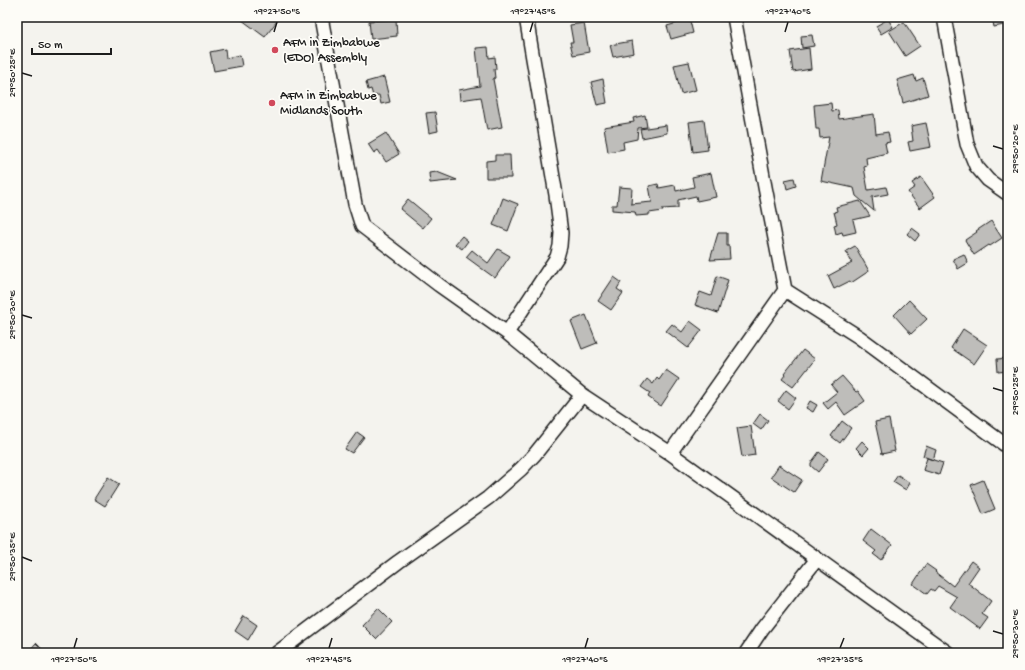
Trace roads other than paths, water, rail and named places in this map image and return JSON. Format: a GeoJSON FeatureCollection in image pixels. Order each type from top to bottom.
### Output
{"type":"FeatureCollection","features":[{"type":"Feature","properties":{"kind":"street"},"geometry":{"type":"LineString","coordinates":[[321,17],[355,204],[362,226],[439,285],[507,333],[582,395],[670,453],[948,653]]}},
{"type":"Feature","properties":{"kind":"street"},"geometry":{"type":"LineString","coordinates":[[507,333],[557,258],[561,233],[526,17]]}},
{"type":"Feature","properties":{"kind":"street"},"geometry":{"type":"LineString","coordinates":[[670,453],[785,290],[734,17]]}},
{"type":"Feature","properties":{"kind":"street"},"geometry":{"type":"LineString","coordinates":[[944,17],[967,144],[976,166],[988,180],[1008,194]]}},
{"type":"Feature","properties":{"kind":"street"},"geometry":{"type":"LineString","coordinates":[[785,290],[859,337],[1008,447]]}},
{"type":"Feature","properties":{"kind":"street"},"geometry":{"type":"LineString","coordinates":[[277,653],[392,567],[488,498],[521,469],[535,454],[582,395]]}},
{"type":"Feature","properties":{"kind":"street"},"geometry":{"type":"LineString","coordinates":[[746,653],[762,629],[817,559]]}},
{"type":"Feature","properties":{"kind":"place","name":"AFM in Zimbabwe (EDO) Assembly"},"geometry":{"type":"Point","coordinates":[275,50]}},
{"type":"Feature","properties":{"kind":"place","name":"AFM in Zimbabwe Midlands South"},"geometry":{"type":"Point","coordinates":[272,103]}}]}
